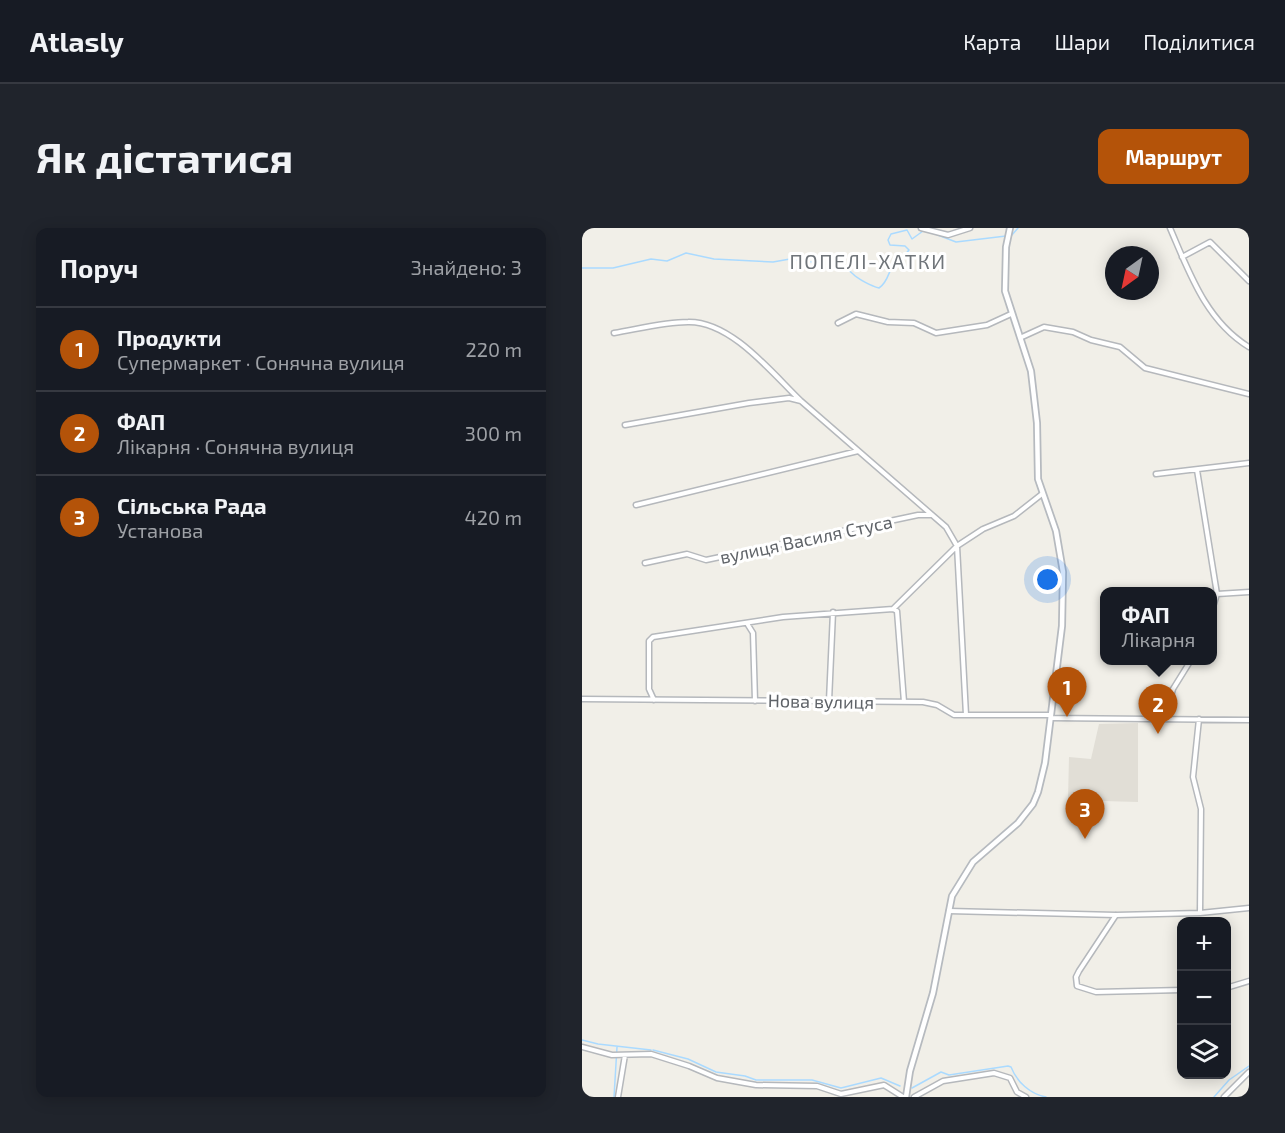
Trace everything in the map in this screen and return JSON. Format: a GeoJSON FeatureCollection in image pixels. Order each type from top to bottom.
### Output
{"type":"FeatureCollection","features":[{"type":"Feature","properties":{"kind":"main road"},"geometry":{"type":"LineString","coordinates":[[905,1097],[910,1071],[933,993],[949,911],[959,881],[973,862],[1018,824],[1033,804],[1043,772],[1051,717],[1062,626],[1064,583],[1056,531],[1038,479],[1035,398],[1027,352],[1011,314],[1005,291],[1007,242],[1010,231]]}},
{"type":"Feature","properties":{"kind":"street"},"geometry":{"type":"LineString","coordinates":[[921,228],[948,235],[970,228]]}},
{"type":"Feature","properties":{"kind":"street"},"geometry":{"type":"LineString","coordinates":[[1170,228],[1207,305],[1232,335],[1249,347]]}},
{"type":"Feature","properties":{"kind":"street"},"geometry":{"type":"LineString","coordinates":[[1182,257],[1210,242],[1249,281]]}},
{"type":"Feature","properties":{"kind":"street"},"geometry":{"type":"LineString","coordinates":[[838,323],[856,314],[888,322],[914,323],[931,333],[936,333],[987,325],[1011,314]]}},
{"type":"Feature","properties":{"kind":"street"},"geometry":{"type":"LineString","coordinates":[[614,333],[686,322],[703,324],[743,344],[801,401],[946,527],[957,546],[966,715]]}},
{"type":"Feature","properties":{"kind":"street"},"geometry":{"type":"LineString","coordinates":[[1022,337],[1044,327],[1073,332],[1091,340],[1120,347],[1145,368],[1249,394]]}},
{"type":"Feature","properties":{"kind":"street"},"geometry":{"type":"LineString","coordinates":[[625,425],[749,403],[789,398],[801,401]]}},
{"type":"Feature","properties":{"kind":"street"},"geometry":{"type":"LineString","coordinates":[[636,505],[859,450]]}},
{"type":"Feature","properties":{"kind":"street"},"geometry":{"type":"LineString","coordinates":[[1156,474],[1249,463]]}},
{"type":"Feature","properties":{"kind":"street"},"geometry":{"type":"LineString","coordinates":[[1197,470],[1215,587]]}},
{"type":"Feature","properties":{"kind":"street"},"geometry":{"type":"LineString","coordinates":[[654,700],[649,688],[649,641],[654,637],[834,612],[896,608],[957,546],[971,535],[1007,520],[1042,494]]}},
{"type":"Feature","properties":{"kind":"street","name":"вулиця Василя Стуса"},"geometry":{"type":"LineString","coordinates":[[645,563],[687,555],[706,560],[918,515],[932,515]]}},
{"type":"Feature","properties":{"kind":"street"},"geometry":{"type":"LineString","coordinates":[[1217,594],[1249,592]]}},
{"type":"Feature","properties":{"kind":"street"},"geometry":{"type":"LineString","coordinates":[[896,608],[901,698],[904,702]]}},
{"type":"Feature","properties":{"kind":"street"},"geometry":{"type":"LineString","coordinates":[[828,701],[834,612]]}},
{"type":"Feature","properties":{"kind":"street"},"geometry":{"type":"LineString","coordinates":[[748,624],[753,633],[755,701]]}},
{"type":"Feature","properties":{"kind":"street"},"geometry":{"type":"LineString","coordinates":[[1165,718],[1173,689],[1188,665]]}},
{"type":"Feature","properties":{"kind":"street","name":"Нова вулиця"},"geometry":{"type":"LineString","coordinates":[[582,699],[904,702],[930,703],[954,715],[1249,720]]}},
{"type":"Feature","properties":{"kind":"street"},"geometry":{"type":"LineString","coordinates":[[1199,719],[1193,777],[1202,809],[1200,913]]}},
{"type":"Feature","properties":{"kind":"street"},"geometry":{"type":"LineString","coordinates":[[949,911],[1116,915],[1200,913],[1249,908]]}},
{"type":"Feature","properties":{"kind":"street"},"geometry":{"type":"LineString","coordinates":[[1116,915],[1079,971],[1076,977],[1077,986],[1096,992],[1177,990]]}},
{"type":"Feature","properties":{"kind":"street"},"geometry":{"type":"LineString","coordinates":[[1231,987],[1249,981]]}},
{"type":"Feature","properties":{"kind":"street"},"geometry":{"type":"LineString","coordinates":[[582,1047],[612,1055],[651,1054],[717,1078],[756,1085],[817,1086],[841,1094],[884,1085],[905,1097]]}},
{"type":"Feature","properties":{"kind":"street"},"geometry":{"type":"LineString","coordinates":[[618,1097],[623,1055]]}},
{"type":"Feature","properties":{"kind":"street"},"geometry":{"type":"LineString","coordinates":[[1224,1097],[1249,1072]]}},
{"type":"Feature","properties":{"kind":"street"},"geometry":{"type":"LineString","coordinates":[[914,1097],[943,1081],[994,1073],[1010,1078],[1017,1092],[1026,1097]]}},
{"type":"Feature","properties":{"kind":"shaded area"},"geometry":{"type":"Polygon","coordinates":[[[1138,723],[1138,802],[1068,800],[1069,757],[1091,759],[1099,724],[1138,723]]]}},
{"type":"Feature","properties":{"kind":"waterway"},"geometry":{"type":"LineString","coordinates":[[1011,236],[1018,228]]}},
{"type":"Feature","properties":{"kind":"waterway"},"geometry":{"type":"LineString","coordinates":[[582,268],[613,268],[651,259],[667,261],[686,253],[714,259],[773,262],[790,259],[812,262],[819,261],[825,255],[838,259],[858,278],[879,288],[885,282],[895,262],[909,250],[905,246],[890,245],[888,240],[891,234],[907,230],[912,239],[923,231]]}},
{"type":"Feature","properties":{"kind":"waterway"},"geometry":{"type":"LineString","coordinates":[[930,232],[956,242],[1006,236]]}},
{"type":"Feature","properties":{"kind":"waterway"},"geometry":{"type":"LineString","coordinates":[[582,1040],[651,1050]]}},
{"type":"Feature","properties":{"kind":"waterway"},"geometry":{"type":"LineString","coordinates":[[614,1097],[617,1047]]}},
{"type":"Feature","properties":{"kind":"waterway"},"geometry":{"type":"LineString","coordinates":[[653,1050],[688,1059],[716,1072],[756,1080],[812,1080],[841,1088],[881,1078],[900,1086]]}},
{"type":"Feature","properties":{"kind":"waterway"},"geometry":{"type":"LineString","coordinates":[[912,1088],[941,1072],[949,1075],[1008,1066],[1025,1086],[1046,1097]]}},
{"type":"Feature","properties":{"kind":"waterway"},"geometry":{"type":"LineString","coordinates":[[1214,1097],[1229,1080],[1249,1066]]}},
{"type":"Feature","properties":{"kind":"place","name":"Продукти"},"geometry":{"type":"Point","coordinates":[1067,717]}},
{"type":"Feature","properties":{"kind":"place","name":"ФАП"},"geometry":{"type":"Point","coordinates":[1158,734]}},
{"type":"Feature","properties":{"kind":"place","name":"Сільська Рада"},"geometry":{"type":"Point","coordinates":[1085,839]}},
{"type":"Feature","properties":{"kind":"district","name":"ПОПЕЛІ-ХАТКИ"},"geometry":{"type":"Point","coordinates":[868,261]}}]}
